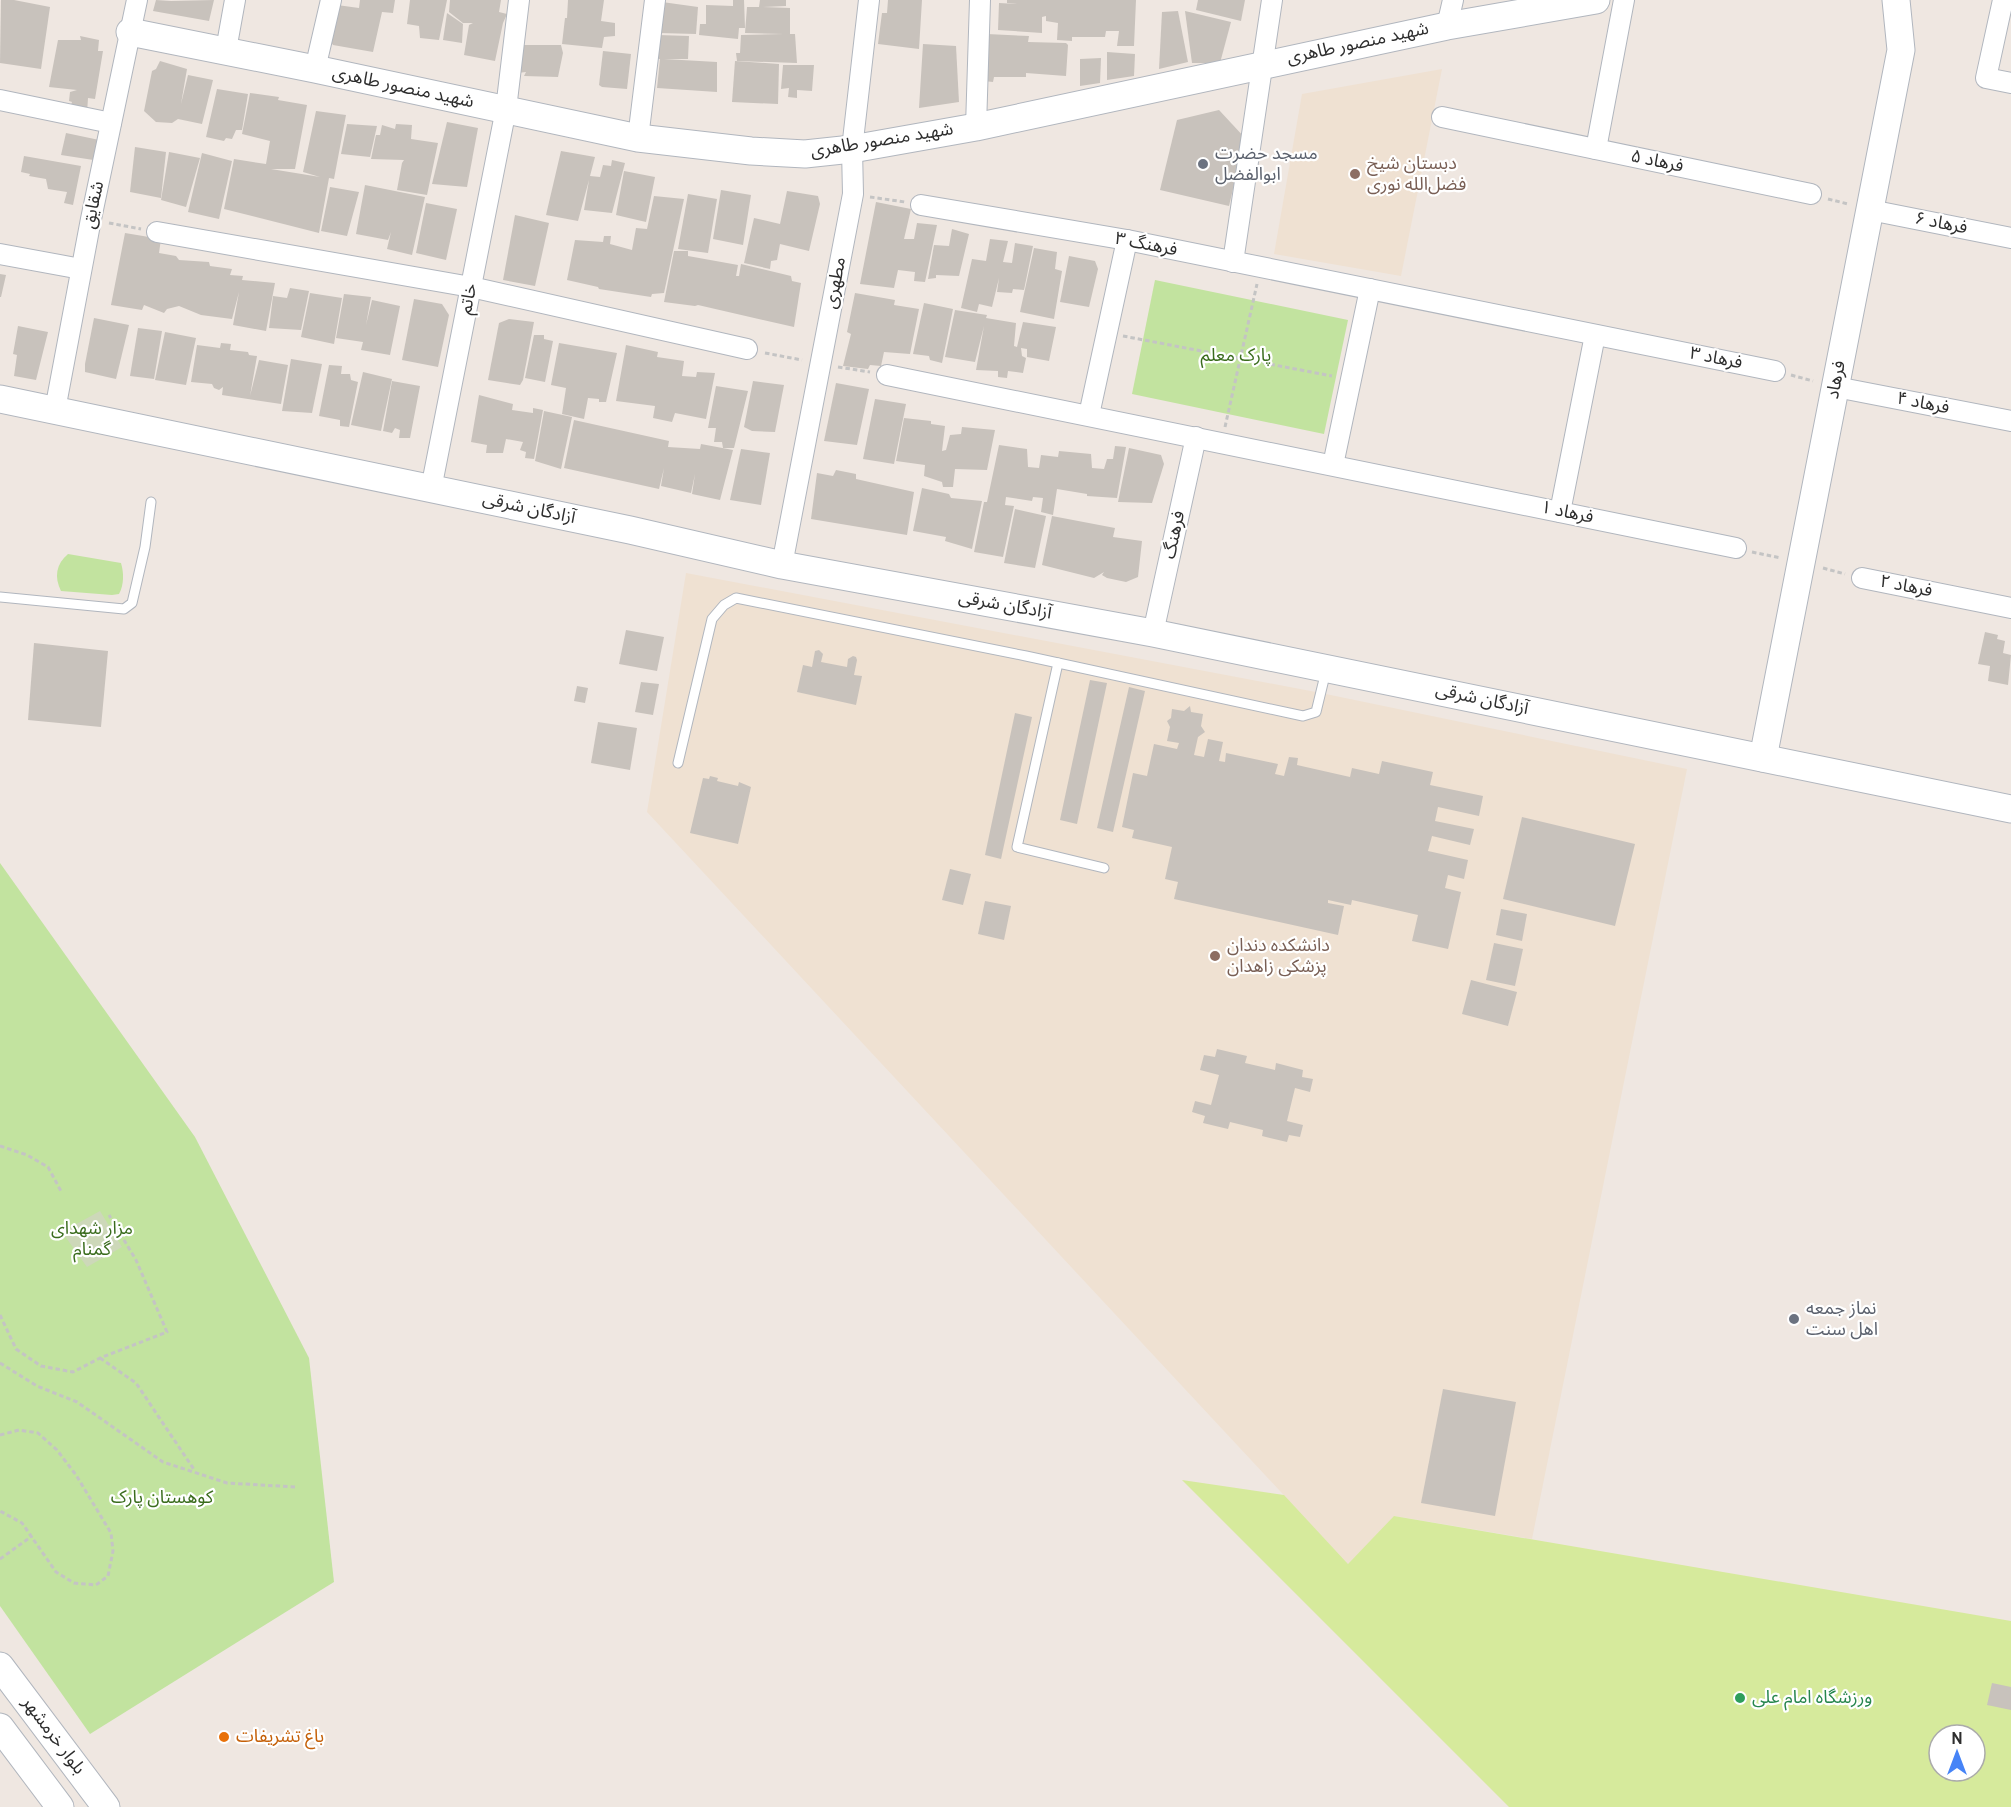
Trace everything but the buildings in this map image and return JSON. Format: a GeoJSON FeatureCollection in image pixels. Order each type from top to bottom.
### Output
{"type":"FeatureCollection","features":[{"type":"Feature","properties":{"kind":"main road","name":"شهید منصور طاهری"},"geometry":{"type":"LineString","coordinates":[[130,32],[226,50],[638,138],[751,151],[805,154],[852,149],[976,127],[1262,64],[1450,13],[1596,0]]}},
{"type":"Feature","properties":{"kind":"main road","name":"فرهاد"},"geometry":{"type":"LineString","coordinates":[[1763,758],[1901,50],[1896,0]]}},
{"type":"Feature","properties":{"kind":"main road","name":"آزادگان شرقی"},"geometry":{"type":"LineString","coordinates":[[0,399],[630,530],[782,564],[1154,633],[2011,809]]}},
{"type":"Feature","properties":{"kind":"main road","name":"بلوار خرمشهر"},"geometry":{"type":"LineString","coordinates":[[0,1666],[106,1807]]}},
{"type":"Feature","properties":{"kind":"main road","name":"بلوار خرمشهر"},"geometry":{"type":"LineString","coordinates":[[3,1734],[60,1807]]}},
{"type":"Feature","properties":{"kind":"street","name":"شقایق"},"geometry":{"type":"LineString","coordinates":[[55,410],[91,219],[137,0]]}},
{"type":"Feature","properties":{"kind":"street"},"geometry":{"type":"LineString","coordinates":[[226,50],[235,0]]}},
{"type":"Feature","properties":{"kind":"street"},"geometry":{"type":"LineString","coordinates":[[315,69],[331,0]]}},
{"type":"Feature","properties":{"kind":"street","name":"خاتم"},"geometry":{"type":"LineString","coordinates":[[431,489],[506,110],[519,0]]}},
{"type":"Feature","properties":{"kind":"street"},"geometry":{"type":"LineString","coordinates":[[638,138],[655,0]]}},
{"type":"Feature","properties":{"kind":"street","name":"مطهری"},"geometry":{"type":"LineString","coordinates":[[782,564],[853,194],[852,149],[869,0]]}},
{"type":"Feature","properties":{"kind":"street"},"geometry":{"type":"LineString","coordinates":[[976,127],[980,0]]}},
{"type":"Feature","properties":{"kind":"street"},"geometry":{"type":"LineString","coordinates":[[1233,262],[1272,0]]}},
{"type":"Feature","properties":{"kind":"street"},"geometry":{"type":"LineString","coordinates":[[1596,149],[1624,0]]}},
{"type":"Feature","properties":{"kind":"street"},"geometry":{"type":"LineString","coordinates":[[2003,0],[1986,78],[2011,83]]}},
{"type":"Feature","properties":{"kind":"street"},"geometry":{"type":"LineString","coordinates":[[0,100],[111,123]]}},
{"type":"Feature","properties":{"kind":"street","name":"فرهاد ۵"},"geometry":{"type":"LineString","coordinates":[[1442,117],[1811,194]]}},
{"type":"Feature","properties":{"kind":"street","name":"فرهنگ ۳"},"geometry":{"type":"LineString","coordinates":[[921,205],[1127,240],[1370,289]]}},
{"type":"Feature","properties":{"kind":"street","name":"فرهاد ۶"},"geometry":{"type":"LineString","coordinates":[[1870,210],[2011,238]]}},
{"type":"Feature","properties":{"kind":"street"},"geometry":{"type":"LineString","coordinates":[[158,232],[471,287],[747,349]]}},
{"type":"Feature","properties":{"kind":"street"},"geometry":{"type":"LineString","coordinates":[[1089,415],[1127,240]]}},
{"type":"Feature","properties":{"kind":"street"},"geometry":{"type":"LineString","coordinates":[[0,254],[81,269]]}},
{"type":"Feature","properties":{"kind":"street"},"geometry":{"type":"LineString","coordinates":[[1333,465],[1370,289]]}},
{"type":"Feature","properties":{"kind":"street","name":"فرهاد ۳"},"geometry":{"type":"LineString","coordinates":[[1370,289],[1775,371]]}},
{"type":"Feature","properties":{"kind":"street"},"geometry":{"type":"LineString","coordinates":[[1560,512],[1595,335]]}},
{"type":"Feature","properties":{"kind":"street","name":"فرهاد ۱"},"geometry":{"type":"LineString","coordinates":[[887,375],[1736,548]]}},
{"type":"Feature","properties":{"kind":"street","name":"فرهاد ۴"},"geometry":{"type":"LineString","coordinates":[[1836,387],[2011,422]]}},
{"type":"Feature","properties":{"kind":"street","name":"فرهنگ"},"geometry":{"type":"LineString","coordinates":[[1154,633],[1196,437]]}},
{"type":"Feature","properties":{"kind":"street","name":"فرهاد ۲"},"geometry":{"type":"LineString","coordinates":[[1862,578],[2011,608]]}},
{"type":"Feature","properties":{"kind":"lane"},"geometry":{"type":"LineString","coordinates":[[0,597],[124,609],[132,603],[146,547],[151,501]]}},
{"type":"Feature","properties":{"kind":"lane"},"geometry":{"type":"LineString","coordinates":[[678,763],[712,619],[724,605],[736,598],[1058,663],[1303,716],[1316,712],[1326,668]]}},
{"type":"Feature","properties":{"kind":"lane"},"geometry":{"type":"LineString","coordinates":[[1058,663],[1017,847],[1104,868]]}},
{"type":"Feature","properties":{"kind":"path"},"geometry":{"type":"LineString","coordinates":[[853,194],[921,205]]}},
{"type":"Feature","properties":{"kind":"path"},"geometry":{"type":"LineString","coordinates":[[1811,194],[1870,210]]}},
{"type":"Feature","properties":{"kind":"path"},"geometry":{"type":"LineString","coordinates":[[91,219],[158,232]]}},
{"type":"Feature","properties":{"kind":"path"},"geometry":{"type":"LineString","coordinates":[[1222,442],[1260,267]]}},
{"type":"Feature","properties":{"kind":"path"},"geometry":{"type":"LineString","coordinates":[[1107,333],[1351,380]]}},
{"type":"Feature","properties":{"kind":"path"},"geometry":{"type":"LineString","coordinates":[[1775,371],[1836,387]]}},
{"type":"Feature","properties":{"kind":"path"},"geometry":{"type":"LineString","coordinates":[[1736,548],[1801,563]]}},
{"type":"Feature","properties":{"kind":"path","name":"فرهاد ۲"},"geometry":{"type":"LineString","coordinates":[[1801,563],[1862,578]]}},
{"type":"Feature","properties":{"kind":"path"},"geometry":{"type":"LineString","coordinates":[[0,1146],[27,1155],[48,1167],[62,1193]]}},
{"type":"Feature","properties":{"kind":"path"},"geometry":{"type":"LineString","coordinates":[[0,1315],[16,1349],[40,1366],[73,1372],[100,1358],[167,1332],[136,1260],[109,1215]]}},
{"type":"Feature","properties":{"kind":"path"},"geometry":{"type":"LineString","coordinates":[[100,1358],[136,1383],[196,1472]]}},
{"type":"Feature","properties":{"kind":"path"},"geometry":{"type":"LineString","coordinates":[[0,1363],[37,1386],[77,1402],[163,1462],[227,1483],[295,1487]]}},
{"type":"Feature","properties":{"kind":"path"},"geometry":{"type":"LineString","coordinates":[[0,1435],[19,1430],[38,1433],[57,1450],[76,1475],[111,1533],[113,1551],[108,1576],[96,1585],[74,1583],[56,1572],[22,1523],[0,1511]]}},
{"type":"Feature","properties":{"kind":"path"},"geometry":{"type":"LineString","coordinates":[[0,1559],[32,1536]]}},
{"type":"Feature","properties":{"kind":"shaded area","name":"دبستان شیخ فضل‌الله نوری"},"geometry":{"type":"Polygon","coordinates":[[[1442,69],[1401,276],[1274,254],[1302,94],[1442,69]]]}},
{"type":"Feature","properties":{"kind":"shaded area","name":"دانشکده دندان پزشکی زاهدان"},"geometry":{"type":"Polygon","coordinates":[[[686,573],[1321,693],[1687,769],[1532,1539],[1395,1516],[1348,1564],[647,812],[686,573]]]}},
{"type":"Feature","properties":{"kind":"green space","name":"پارک معلم"},"geometry":{"type":"Polygon","coordinates":[[[1155,280],[1348,320],[1324,434],[1132,394],[1155,280]]]}},
{"type":"Feature","properties":{"kind":"green space"},"geometry":{"type":"Polygon","coordinates":[[[68,554],[121,563],[123,579],[119,594],[61,591],[57,581],[57,571],[68,554]]]}},
{"type":"Feature","properties":{"kind":"green space","name":"کوهستان پارک"},"geometry":{"type":"Polygon","coordinates":[[[0,863],[195,1137],[309,1358],[334,1582],[90,1734],[0,1606],[0,863]]]}},
{"type":"Feature","properties":{"kind":"green space","name":"مزار شهدای گمنام"},"geometry":{"type":"Polygon","coordinates":[[[100,1211],[122,1247],[87,1267],[62,1232],[100,1211]]]}},
{"type":"Feature","properties":{"kind":"green space"},"geometry":{"type":"Polygon","coordinates":[[[1182,1480],[1284,1495],[1348,1564],[1394,1516],[2011,1621],[2011,1807],[1509,1807],[1182,1480]]]}},
{"type":"Feature","properties":{"kind":"place","name":"مسجد حضرت ابوالفضل"},"geometry":{"type":"Point","coordinates":[1203,164]}},
{"type":"Feature","properties":{"kind":"place","name":"دبستان شیخ فضل‌الله نوری"},"geometry":{"type":"Point","coordinates":[1355,174]}},
{"type":"Feature","properties":{"kind":"place","name":"دانشکده دندان پزشکی زاهدان"},"geometry":{"type":"Point","coordinates":[1215,956]}},
{"type":"Feature","properties":{"kind":"place","name":"نماز جمعه اهل سنت"},"geometry":{"type":"Point","coordinates":[1794,1319]}},
{"type":"Feature","properties":{"kind":"place","name":"ورزشگاه امام علی"},"geometry":{"type":"Point","coordinates":[1740,1698]}},
{"type":"Feature","properties":{"kind":"place","name":"باغ تشریفات"},"geometry":{"type":"Point","coordinates":[224,1737]}}]}
